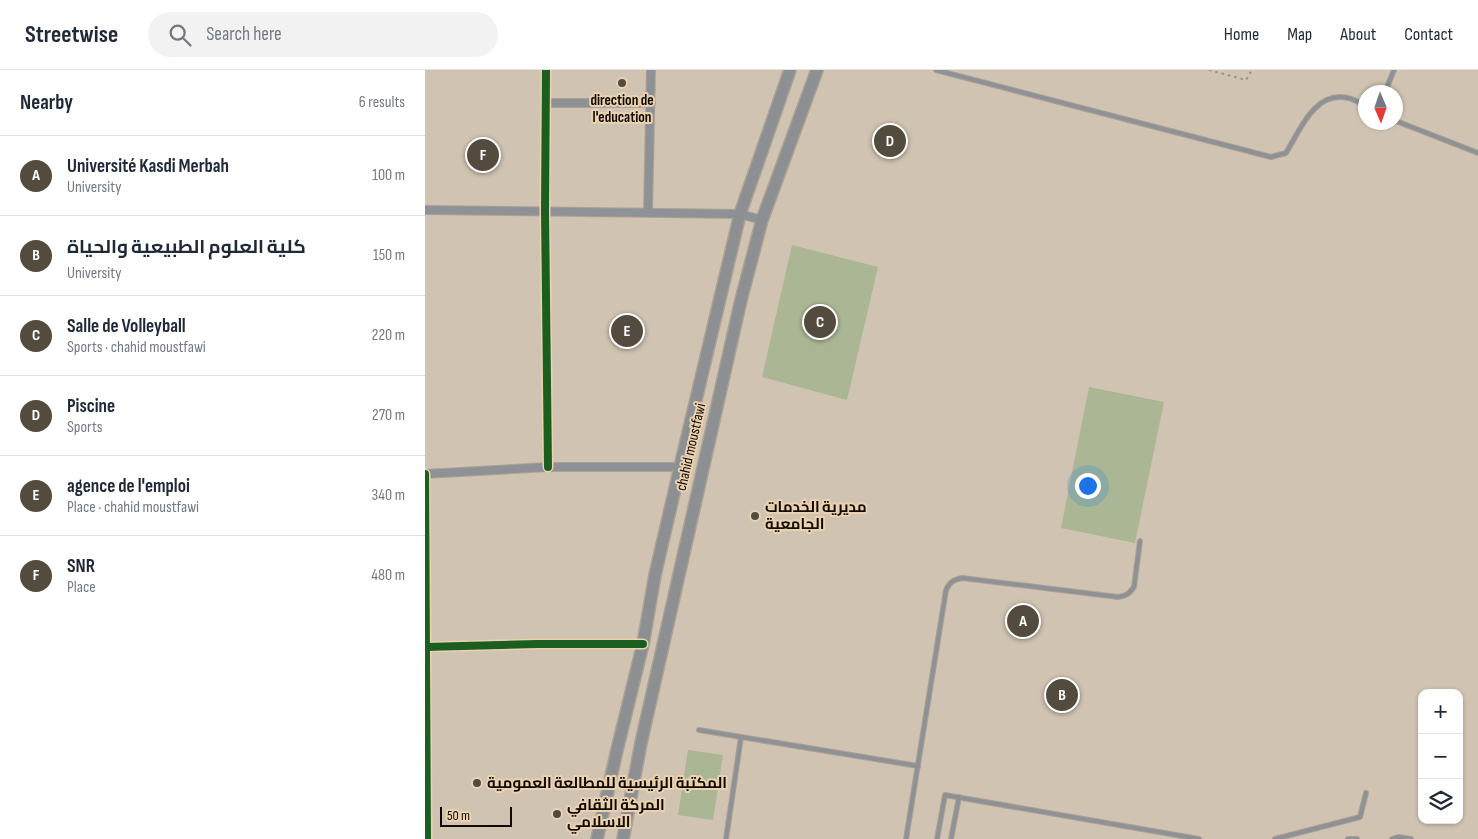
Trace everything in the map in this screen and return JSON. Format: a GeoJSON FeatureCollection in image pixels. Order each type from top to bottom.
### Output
{"type":"FeatureCollection","features":[{"type":"Feature","properties":{"kind":"main road","name":"chahid moustfawi"},"geometry":{"type":"LineString","coordinates":[[597,839],[643,644],[655,575],[740,214],[790,70]]}},
{"type":"Feature","properties":{"kind":"main road","name":"chahid moustfawi"},"geometry":{"type":"LineString","coordinates":[[623,839],[641,743],[677,578],[741,300],[762,220],[817,70]]}},
{"type":"Feature","properties":{"kind":"street"},"geometry":{"type":"LineString","coordinates":[[546,70],[545,211],[548,467]]}},
{"type":"Feature","properties":{"kind":"street"},"geometry":{"type":"LineString","coordinates":[[648,212],[651,70]]}},
{"type":"Feature","properties":{"kind":"street"},"geometry":{"type":"LineString","coordinates":[[546,103],[651,103]]}},
{"type":"Feature","properties":{"kind":"street"},"geometry":{"type":"LineString","coordinates":[[425,210],[740,214],[762,220]]}},
{"type":"Feature","properties":{"kind":"street"},"geometry":{"type":"LineString","coordinates":[[427,839],[425,474],[548,467],[680,467]]}},
{"type":"Feature","properties":{"kind":"street"},"geometry":{"type":"LineString","coordinates":[[426,647],[643,644]]}},
{"type":"Feature","properties":{"kind":"lane"},"geometry":{"type":"LineString","coordinates":[[936,70],[1271,157],[1286,153],[1309,115],[1323,101],[1335,96],[1349,98],[1358,102]]}},
{"type":"Feature","properties":{"kind":"lane"},"geometry":{"type":"LineString","coordinates":[[1388,85],[1394,70]]}},
{"type":"Feature","properties":{"kind":"lane"},"geometry":{"type":"LineString","coordinates":[[1403,124],[1478,153]]}},
{"type":"Feature","properties":{"kind":"lane"},"geometry":{"type":"LineString","coordinates":[[907,839],[946,590],[949,584],[961,578],[1118,597],[1125,596],[1134,587],[1140,541]]}},
{"type":"Feature","properties":{"kind":"lane"},"geometry":{"type":"LineString","coordinates":[[699,730],[918,766]]}},
{"type":"Feature","properties":{"kind":"lane"},"geometry":{"type":"LineString","coordinates":[[726,839],[741,737]]}},
{"type":"Feature","properties":{"kind":"lane"},"geometry":{"type":"LineString","coordinates":[[1275,839],[1360,817],[1366,793]]}},
{"type":"Feature","properties":{"kind":"lane"},"geometry":{"type":"LineString","coordinates":[[937,839],[945,795],[1199,839]]}},
{"type":"Feature","properties":{"kind":"lane"},"geometry":{"type":"LineString","coordinates":[[951,839],[959,797]]}},
{"type":"Feature","properties":{"kind":"lane"},"geometry":{"type":"LineString","coordinates":[[1392,839],[1398,837],[1411,839]]}},
{"type":"Feature","properties":{"kind":"lane"},"geometry":{"type":"LineString","coordinates":[[1349,839],[1357,839]]}},
{"type":"Feature","properties":{"kind":"path"},"geometry":{"type":"LineString","coordinates":[[1209,70],[1246,80],[1252,70]]}},
{"type":"Feature","properties":{"kind":"green space"},"geometry":{"type":"Polygon","coordinates":[[[792,245],[878,267],[847,400],[762,377],[792,245]]]}},
{"type":"Feature","properties":{"kind":"green space"},"geometry":{"type":"Polygon","coordinates":[[[1089,387],[1164,402],[1135,543],[1061,528],[1089,387]]]}},
{"type":"Feature","properties":{"kind":"green space"},"geometry":{"type":"Polygon","coordinates":[[[688,750],[723,755],[713,820],[678,815],[688,750]]]}},
{"type":"Feature","properties":{"kind":"cycle path"},"geometry":{"type":"LineString","coordinates":[[546,70],[545,211],[548,467]]}},
{"type":"Feature","properties":{"kind":"cycle path"},"geometry":{"type":"LineString","coordinates":[[425,474],[427,839]]}},
{"type":"Feature","properties":{"kind":"cycle path"},"geometry":{"type":"LineString","coordinates":[[425,647],[643,644]]}},
{"type":"Feature","properties":{"kind":"place","name":"direction de l'education"},"geometry":{"type":"Point","coordinates":[622,83]}},
{"type":"Feature","properties":{"kind":"place","name":"Piscine"},"geometry":{"type":"Point","coordinates":[890,141]}},
{"type":"Feature","properties":{"kind":"place","name":"SNR"},"geometry":{"type":"Point","coordinates":[483,155]}},
{"type":"Feature","properties":{"kind":"place","name":"Salle de Volleyball"},"geometry":{"type":"Point","coordinates":[820,322]}},
{"type":"Feature","properties":{"kind":"place","name":"agence de l'emploi"},"geometry":{"type":"Point","coordinates":[627,331]}},
{"type":"Feature","properties":{"kind":"place","name":"مديرية الخدمات الجامعية"},"geometry":{"type":"Point","coordinates":[755,516]}},
{"type":"Feature","properties":{"kind":"place","name":"Université Kasdi Merbah"},"geometry":{"type":"Point","coordinates":[1023,621]}},
{"type":"Feature","properties":{"kind":"place","name":"كلية العلوم الطبيعية والحياة"},"geometry":{"type":"Point","coordinates":[1062,695]}},
{"type":"Feature","properties":{"kind":"place","name":"المكتبة الرئيسية للمطالعة العمومية"},"geometry":{"type":"Point","coordinates":[477,783]}},
{"type":"Feature","properties":{"kind":"place","name":"المركة الثقافي الاسلامي"},"geometry":{"type":"Point","coordinates":[557,814]}}]}
